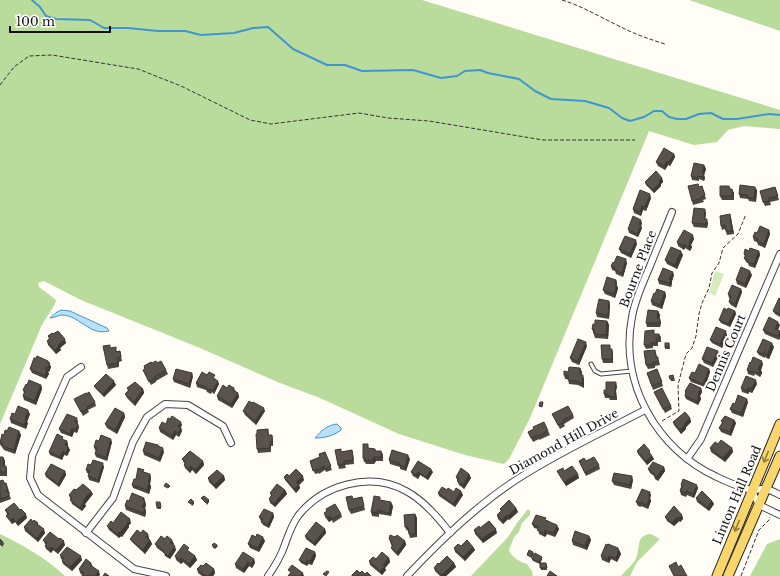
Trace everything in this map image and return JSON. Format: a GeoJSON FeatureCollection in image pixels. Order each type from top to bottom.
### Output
{"type":"FeatureCollection","features":[{"type":"Feature","properties":{"kind":"main road","name":"Linton Hall Road"},"geometry":{"type":"LineString","coordinates":[[716,576],[780,424]]}},
{"type":"Feature","properties":{"kind":"main road","name":"Linton Hall Road"},"geometry":{"type":"LineString","coordinates":[[728,576],[780,456]]}},
{"type":"Feature","properties":{"kind":"street","name":"Bourne Place"},"geometry":{"type":"LineString","coordinates":[[672,212],[642,283],[632,317],[630,339],[632,371],[639,396],[655,426],[673,447],[687,459],[716,477],[752,491]]}},
{"type":"Feature","properties":{"kind":"street","name":"Dennis Court"},"geometry":{"type":"LineString","coordinates":[[687,459],[701,439],[780,254]]}},
{"type":"Feature","properties":{"kind":"street"},"geometry":{"type":"LineString","coordinates":[[81,367],[67,378],[32,456],[30,478],[38,495],[134,569],[166,576]]}},
{"type":"Feature","properties":{"kind":"street"},"geometry":{"type":"LineString","coordinates":[[86,533],[113,498],[133,442],[147,417],[165,404],[188,405],[218,422],[223,426],[231,443]]}},
{"type":"Feature","properties":{"kind":"street","name":"Diamond Hill Drive"},"geometry":{"type":"LineString","coordinates":[[407,576],[450,533],[487,500],[540,464],[646,410]]}},
{"type":"Feature","properties":{"kind":"street"},"geometry":{"type":"LineString","coordinates":[[268,576],[282,552],[291,529],[304,509],[321,495],[353,483],[374,482],[406,491],[433,513],[450,533]]}},
{"type":"Feature","properties":{"kind":"street"},"geometry":{"type":"LineString","coordinates":[[780,495],[766,489],[752,491],[759,505],[780,515]]}},
{"type":"Feature","properties":{"kind":"lane"},"geometry":{"type":"LineString","coordinates":[[591,364],[595,371],[601,374],[632,371]]}},
{"type":"Feature","properties":{"kind":"path"},"geometry":{"type":"LineString","coordinates":[[562,0],[595,13],[644,37],[665,44]]}},
{"type":"Feature","properties":{"kind":"path"},"geometry":{"type":"LineString","coordinates":[[0,86],[14,67],[29,56],[52,56],[138,69],[180,86],[250,120],[271,124],[359,113],[388,118],[429,122],[543,140],[635,140]]}},
{"type":"Feature","properties":{"kind":"path"},"geometry":{"type":"LineString","coordinates":[[655,426],[679,411],[678,385],[686,354],[692,348],[696,336],[699,314],[709,288],[712,273],[719,263],[724,248],[738,234],[746,214]]}},
{"type":"Feature","properties":{"kind":"path"},"geometry":{"type":"LineString","coordinates":[[740,576],[759,530],[769,520],[772,511]]}},
{"type":"Feature","properties":{"kind":"green space"},"geometry":{"type":"Polygon","coordinates":[[[0,0],[422,0],[780,110],[780,129],[744,126],[728,130],[717,142],[694,145],[649,131],[530,418],[509,459],[504,464],[465,455],[399,434],[320,398],[280,383],[200,348],[81,300],[44,281],[38,283],[39,287],[56,300],[41,327],[0,424],[0,0]]]}},
{"type":"Feature","properties":{"kind":"green space"},"geometry":{"type":"Polygon","coordinates":[[[689,0],[780,0],[780,31],[689,0]]]}},
{"type":"Feature","properties":{"kind":"green space"},"geometry":{"type":"Polygon","coordinates":[[[715,271],[724,274],[715,296],[709,293],[715,271]]]}},
{"type":"Feature","properties":{"kind":"green space"},"geometry":{"type":"Polygon","coordinates":[[[528,509],[530,511],[530,515],[522,523],[519,532],[514,537],[509,550],[516,559],[527,564],[532,571],[533,576],[471,576],[508,537],[528,509]]]}},
{"type":"Feature","properties":{"kind":"green space"},"geometry":{"type":"Polygon","coordinates":[[[0,534],[34,552],[65,576],[0,576],[0,534]]]}},
{"type":"Feature","properties":{"kind":"green space"},"geometry":{"type":"Polygon","coordinates":[[[651,534],[660,539],[637,562],[630,576],[621,576],[636,559],[641,539],[646,535],[651,534]]]}},
{"type":"Feature","properties":{"kind":"green space"},"geometry":{"type":"Polygon","coordinates":[[[780,539],[780,576],[750,576],[767,544],[780,539]]]}},
{"type":"Feature","properties":{"kind":"water"},"geometry":{"type":"Polygon","coordinates":[[[61,310],[70,311],[107,328],[109,331],[96,331],[69,316],[62,315],[50,318],[61,310]]]}},
{"type":"Feature","properties":{"kind":"water"},"geometry":{"type":"Polygon","coordinates":[[[337,424],[341,430],[335,434],[322,438],[315,438],[324,429],[337,424]]]}},
{"type":"Feature","properties":{"kind":"building"},"geometry":{"type":"Polygon","coordinates":[[[664,148],[674,154],[669,162],[667,161],[664,166],[656,162],[664,148]]]}},
{"type":"Feature","properties":{"kind":"building"},"geometry":{"type":"Polygon","coordinates":[[[694,163],[704,165],[702,173],[704,174],[703,177],[698,176],[697,178],[691,176],[694,163]]]}},
{"type":"Feature","properties":{"kind":"building"},"geometry":{"type":"Polygon","coordinates":[[[656,171],[662,178],[659,181],[660,183],[652,190],[645,182],[656,171]]]}},
{"type":"Feature","properties":{"kind":"building"},"geometry":{"type":"Polygon","coordinates":[[[698,184],[699,187],[702,186],[705,195],[702,196],[702,198],[692,201],[688,186],[698,184]]]}},
{"type":"Feature","properties":{"kind":"building"},"geometry":{"type":"Polygon","coordinates":[[[740,185],[755,187],[754,198],[748,198],[748,195],[739,194],[740,185]]]}},
{"type":"Feature","properties":{"kind":"building"},"geometry":{"type":"Polygon","coordinates":[[[720,186],[729,186],[730,189],[732,189],[733,196],[720,196],[720,186]]]}},
{"type":"Feature","properties":{"kind":"building"},"geometry":{"type":"Polygon","coordinates":[[[775,187],[778,196],[769,198],[769,201],[763,202],[760,191],[775,187]]]}},
{"type":"Feature","properties":{"kind":"building"},"geometry":{"type":"Polygon","coordinates":[[[640,190],[650,194],[645,207],[642,206],[640,212],[633,209],[640,190]]]}},
{"type":"Feature","properties":{"kind":"building"},"geometry":{"type":"Polygon","coordinates":[[[694,208],[705,209],[704,219],[707,219],[706,224],[692,223],[694,208]]]}},
{"type":"Feature","properties":{"kind":"building"},"geometry":{"type":"Polygon","coordinates":[[[730,214],[732,231],[726,231],[725,225],[721,226],[720,216],[730,214]]]}},
{"type":"Feature","properties":{"kind":"building"},"geometry":{"type":"Polygon","coordinates":[[[633,216],[641,220],[639,224],[641,225],[637,234],[628,229],[633,216]]]}},
{"type":"Feature","properties":{"kind":"building"},"geometry":{"type":"Polygon","coordinates":[[[760,226],[769,230],[764,244],[757,241],[758,239],[753,237],[755,232],[757,233],[760,226]]]}},
{"type":"Feature","properties":{"kind":"building"},"geometry":{"type":"Polygon","coordinates":[[[684,230],[693,235],[688,247],[677,242],[684,230]]]}},
{"type":"Feature","properties":{"kind":"building"},"geometry":{"type":"Polygon","coordinates":[[[625,236],[636,240],[630,254],[619,249],[625,236]]]}},
{"type":"Feature","properties":{"kind":"building"},"geometry":{"type":"Polygon","coordinates":[[[671,247],[681,251],[675,265],[665,260],[671,247]]]}},
{"type":"Feature","properties":{"kind":"building"},"geometry":{"type":"Polygon","coordinates":[[[750,248],[759,251],[754,264],[747,262],[748,260],[744,258],[746,255],[744,254],[745,249],[749,251],[750,248]]]}},
{"type":"Feature","properties":{"kind":"building"},"geometry":{"type":"Polygon","coordinates":[[[617,256],[626,259],[622,273],[615,270],[615,268],[611,266],[617,256]]]}},
{"type":"Feature","properties":{"kind":"building"},"geometry":{"type":"Polygon","coordinates":[[[741,267],[750,271],[745,284],[736,280],[741,267]]]}},
{"type":"Feature","properties":{"kind":"building"},"geometry":{"type":"Polygon","coordinates":[[[663,268],[673,272],[669,279],[671,280],[669,283],[658,280],[663,268]]]}},
{"type":"Feature","properties":{"kind":"building"},"geometry":{"type":"Polygon","coordinates":[[[607,277],[616,280],[614,294],[603,290],[607,277]]]}},
{"type":"Feature","properties":{"kind":"building"},"geometry":{"type":"Polygon","coordinates":[[[732,285],[741,289],[735,304],[729,302],[731,296],[728,294],[732,285]]]}},
{"type":"Feature","properties":{"kind":"building"},"geometry":{"type":"Polygon","coordinates":[[[657,289],[665,292],[660,305],[651,301],[657,289]]]}},
{"type":"Feature","properties":{"kind":"building"},"geometry":{"type":"Polygon","coordinates":[[[779,298],[780,299],[780,314],[773,311],[779,298]]]}},
{"type":"Feature","properties":{"kind":"building"},"geometry":{"type":"Polygon","coordinates":[[[599,299],[609,301],[608,315],[596,313],[599,299]]]}},
{"type":"Feature","properties":{"kind":"building"},"geometry":{"type":"Polygon","coordinates":[[[724,308],[735,311],[728,324],[719,320],[724,308]]]}},
{"type":"Feature","properties":{"kind":"building"},"geometry":{"type":"Polygon","coordinates":[[[648,310],[658,311],[657,318],[660,319],[659,323],[646,323],[648,310]]]}},
{"type":"Feature","properties":{"kind":"building"},"geometry":{"type":"Polygon","coordinates":[[[769,317],[778,322],[775,329],[780,331],[778,336],[763,330],[769,317]]]}},
{"type":"Feature","properties":{"kind":"building"},"geometry":{"type":"Polygon","coordinates":[[[595,320],[607,321],[606,335],[594,334],[594,329],[592,329],[593,324],[595,324],[595,320]]]}},
{"type":"Feature","properties":{"kind":"building"},"geometry":{"type":"Polygon","coordinates":[[[716,327],[726,331],[720,344],[710,340],[716,327]]]}},
{"type":"Feature","properties":{"kind":"building"},"geometry":{"type":"Polygon","coordinates":[[[654,330],[654,334],[659,334],[659,338],[656,338],[657,342],[651,343],[651,345],[644,345],[645,331],[654,330]]]}},
{"type":"Feature","properties":{"kind":"building"},"geometry":{"type":"Polygon","coordinates":[[[58,331],[65,339],[55,350],[47,341],[50,338],[48,336],[58,331]]]}},
{"type":"Feature","properties":{"kind":"building"},"geometry":{"type":"Polygon","coordinates":[[[578,339],[586,342],[578,361],[570,358],[578,339]]]}},
{"type":"Feature","properties":{"kind":"building"},"geometry":{"type":"Polygon","coordinates":[[[763,339],[772,343],[767,355],[765,354],[765,351],[764,354],[757,352],[763,339]]]}},
{"type":"Feature","properties":{"kind":"building"},"geometry":{"type":"Polygon","coordinates":[[[665,343],[669,343],[669,347],[665,347],[665,343]]]}},
{"type":"Feature","properties":{"kind":"building"},"geometry":{"type":"Polygon","coordinates":[[[110,345],[110,348],[116,347],[116,352],[120,351],[121,357],[117,358],[118,363],[107,365],[103,346],[110,345]]]}},
{"type":"Feature","properties":{"kind":"building"},"geometry":{"type":"Polygon","coordinates":[[[601,345],[610,345],[610,349],[612,349],[612,359],[602,359],[601,345]]]}},
{"type":"Feature","properties":{"kind":"building"},"geometry":{"type":"Polygon","coordinates":[[[707,347],[718,351],[712,363],[702,359],[707,347]]]}},
{"type":"Feature","properties":{"kind":"building"},"geometry":{"type":"Polygon","coordinates":[[[655,350],[656,357],[658,357],[658,362],[653,362],[653,364],[646,365],[644,351],[655,350]]]}},
{"type":"Feature","properties":{"kind":"building"},"geometry":{"type":"Polygon","coordinates":[[[37,356],[50,363],[48,368],[46,367],[45,369],[47,370],[45,376],[30,369],[34,358],[37,356]]]}},
{"type":"Feature","properties":{"kind":"building"},"geometry":{"type":"Polygon","coordinates":[[[753,357],[762,361],[758,369],[760,370],[759,373],[747,370],[753,357]]]}},
{"type":"Feature","properties":{"kind":"building"},"geometry":{"type":"Polygon","coordinates":[[[156,361],[157,363],[161,361],[166,370],[154,377],[155,378],[149,382],[143,370],[145,369],[144,366],[156,361]]]}},
{"type":"Feature","properties":{"kind":"building"},"geometry":{"type":"Polygon","coordinates":[[[699,364],[709,369],[703,384],[689,378],[692,372],[695,373],[699,364]]]}},
{"type":"Feature","properties":{"kind":"building"},"geometry":{"type":"Polygon","coordinates":[[[569,367],[580,368],[580,375],[583,375],[582,384],[577,381],[568,380],[568,375],[564,375],[564,371],[568,372],[569,367]]]}},
{"type":"Feature","properties":{"kind":"building"},"geometry":{"type":"Polygon","coordinates":[[[176,369],[192,373],[189,384],[173,379],[176,369]]]}},
{"type":"Feature","properties":{"kind":"building"},"geometry":{"type":"Polygon","coordinates":[[[657,369],[662,382],[652,386],[647,373],[657,369]]]}},
{"type":"Feature","properties":{"kind":"building"},"geometry":{"type":"Polygon","coordinates":[[[202,372],[207,375],[209,372],[215,375],[213,378],[218,381],[213,390],[209,390],[206,387],[196,383],[202,372]]]}},
{"type":"Feature","properties":{"kind":"building"},"geometry":{"type":"Polygon","coordinates":[[[106,374],[114,381],[103,394],[94,386],[106,374]]]}},
{"type":"Feature","properties":{"kind":"building"},"geometry":{"type":"Polygon","coordinates":[[[673,375],[674,379],[670,379],[669,376],[673,375]]]}},
{"type":"Feature","properties":{"kind":"building"},"geometry":{"type":"Polygon","coordinates":[[[746,376],[756,380],[751,389],[748,388],[747,391],[741,388],[746,376]]]}},
{"type":"Feature","properties":{"kind":"building"},"geometry":{"type":"Polygon","coordinates":[[[29,380],[41,385],[34,401],[23,396],[25,391],[23,390],[29,380]]]}},
{"type":"Feature","properties":{"kind":"building"},"geometry":{"type":"Polygon","coordinates":[[[135,382],[143,389],[134,402],[125,394],[129,390],[127,388],[135,382]]]}},
{"type":"Feature","properties":{"kind":"building"},"geometry":{"type":"Polygon","coordinates":[[[606,382],[616,382],[615,397],[604,394],[604,390],[606,390],[606,382]]]}},
{"type":"Feature","properties":{"kind":"building"},"geometry":{"type":"Polygon","coordinates":[[[690,383],[701,388],[697,401],[685,396],[685,391],[690,383]]]}},
{"type":"Feature","properties":{"kind":"building"},"geometry":{"type":"Polygon","coordinates":[[[223,385],[227,388],[229,385],[238,393],[231,404],[217,396],[223,385]]]}},
{"type":"Feature","properties":{"kind":"building"},"geometry":{"type":"Polygon","coordinates":[[[662,388],[671,406],[663,409],[654,392],[662,388]]]}},
{"type":"Feature","properties":{"kind":"building"},"geometry":{"type":"Polygon","coordinates":[[[89,392],[95,402],[81,412],[74,399],[89,392]]]}},
{"type":"Feature","properties":{"kind":"building"},"geometry":{"type":"Polygon","coordinates":[[[738,395],[747,399],[741,413],[730,409],[733,403],[735,404],[738,395]]]}},
{"type":"Feature","properties":{"kind":"building"},"geometry":{"type":"Polygon","coordinates":[[[249,401],[264,408],[255,421],[243,411],[249,401]]]}},
{"type":"Feature","properties":{"kind":"building"},"geometry":{"type":"Polygon","coordinates":[[[540,402],[543,402],[542,407],[539,406],[540,402]]]}},
{"type":"Feature","properties":{"kind":"building"},"geometry":{"type":"Polygon","coordinates":[[[18,406],[28,410],[24,425],[10,419],[12,413],[15,414],[18,406]]]}},
{"type":"Feature","properties":{"kind":"building"},"geometry":{"type":"Polygon","coordinates":[[[568,406],[573,415],[563,420],[564,422],[558,425],[552,414],[568,406]]]}},
{"type":"Feature","properties":{"kind":"building"},"geometry":{"type":"Polygon","coordinates":[[[115,408],[124,413],[115,430],[105,424],[115,408]]]}},
{"type":"Feature","properties":{"kind":"building"},"geometry":{"type":"Polygon","coordinates":[[[685,412],[690,418],[680,430],[673,422],[685,412]]]}},
{"type":"Feature","properties":{"kind":"building"},"geometry":{"type":"Polygon","coordinates":[[[67,414],[77,418],[75,422],[78,424],[75,430],[72,428],[70,434],[59,429],[67,414]]]}},
{"type":"Feature","properties":{"kind":"building"},"geometry":{"type":"Polygon","coordinates":[[[172,416],[181,422],[178,426],[181,428],[178,433],[175,431],[172,436],[159,428],[162,422],[166,424],[168,418],[170,419],[172,416]]]}},
{"type":"Feature","properties":{"kind":"building"},"geometry":{"type":"Polygon","coordinates":[[[725,416],[734,420],[730,432],[719,428],[723,422],[721,421],[725,416]]]}},
{"type":"Feature","properties":{"kind":"building"},"geometry":{"type":"Polygon","coordinates":[[[544,422],[548,431],[531,438],[528,432],[534,429],[533,427],[544,422]]]}},
{"type":"Feature","properties":{"kind":"building"},"geometry":{"type":"Polygon","coordinates":[[[9,427],[19,431],[14,450],[2,446],[3,444],[0,443],[2,434],[4,435],[5,430],[7,431],[9,427]]]}},
{"type":"Feature","properties":{"kind":"building"},"geometry":{"type":"Polygon","coordinates":[[[268,429],[268,435],[272,435],[270,448],[257,449],[257,430],[268,429]]]}},
{"type":"Feature","properties":{"kind":"building"},"geometry":{"type":"Polygon","coordinates":[[[57,434],[63,437],[62,439],[67,441],[65,445],[68,447],[66,453],[63,451],[60,457],[49,452],[57,434]]]}},
{"type":"Feature","properties":{"kind":"building"},"geometry":{"type":"Polygon","coordinates":[[[101,435],[111,439],[106,457],[95,454],[97,448],[94,447],[96,440],[99,441],[101,435]]]}},
{"type":"Feature","properties":{"kind":"building"},"geometry":{"type":"Polygon","coordinates":[[[721,440],[732,448],[723,458],[710,448],[715,442],[718,444],[721,440]]]}},
{"type":"Feature","properties":{"kind":"building"},"geometry":{"type":"Polygon","coordinates":[[[146,442],[163,448],[159,458],[143,451],[146,442]]]}},
{"type":"Feature","properties":{"kind":"building"},"geometry":{"type":"Polygon","coordinates":[[[363,444],[368,444],[368,448],[375,449],[375,451],[381,451],[381,457],[374,457],[373,460],[365,460],[365,458],[363,458],[363,444]]]}},
{"type":"Feature","properties":{"kind":"building"},"geometry":{"type":"Polygon","coordinates":[[[644,444],[652,456],[646,461],[637,451],[644,444]]]}},
{"type":"Feature","properties":{"kind":"building"},"geometry":{"type":"Polygon","coordinates":[[[341,449],[341,452],[352,450],[353,460],[344,461],[344,464],[338,465],[335,450],[341,449]]]}},
{"type":"Feature","properties":{"kind":"building"},"geometry":{"type":"Polygon","coordinates":[[[392,450],[408,455],[405,467],[399,465],[399,463],[389,460],[392,450]]]}},
{"type":"Feature","properties":{"kind":"building"},"geometry":{"type":"Polygon","coordinates":[[[190,451],[203,461],[195,470],[191,466],[189,469],[184,465],[186,462],[182,459],[190,451]]]}},
{"type":"Feature","properties":{"kind":"building"},"geometry":{"type":"Polygon","coordinates":[[[325,452],[331,466],[325,469],[324,466],[313,471],[310,461],[320,457],[319,454],[325,452]]]}},
{"type":"Feature","properties":{"kind":"building"},"geometry":{"type":"Polygon","coordinates":[[[0,457],[3,457],[3,466],[6,466],[6,472],[0,472],[0,457]]]}},
{"type":"Feature","properties":{"kind":"building"},"geometry":{"type":"Polygon","coordinates":[[[594,457],[599,465],[585,473],[579,461],[584,458],[586,461],[594,457]]]}},
{"type":"Feature","properties":{"kind":"building"},"geometry":{"type":"Polygon","coordinates":[[[93,460],[103,463],[98,480],[88,476],[90,471],[86,470],[88,464],[91,465],[93,460]]]}},
{"type":"Feature","properties":{"kind":"building"},"geometry":{"type":"Polygon","coordinates":[[[418,461],[431,469],[426,477],[418,472],[416,475],[411,472],[418,461]]]}},
{"type":"Feature","properties":{"kind":"building"},"geometry":{"type":"Polygon","coordinates":[[[653,462],[664,467],[657,477],[648,469],[653,462]]]}},
{"type":"Feature","properties":{"kind":"building"},"geometry":{"type":"Polygon","coordinates":[[[51,464],[65,471],[58,484],[45,474],[51,464]]]}},
{"type":"Feature","properties":{"kind":"building"},"geometry":{"type":"Polygon","coordinates":[[[572,466],[578,474],[564,482],[557,471],[563,468],[564,471],[572,466]]]}},
{"type":"Feature","properties":{"kind":"building"},"geometry":{"type":"Polygon","coordinates":[[[138,468],[144,470],[143,472],[150,474],[147,490],[132,485],[134,479],[136,479],[138,468]]]}},
{"type":"Feature","properties":{"kind":"building"},"geometry":{"type":"Polygon","coordinates":[[[461,468],[469,474],[463,485],[457,481],[459,479],[456,477],[461,468]]]}},
{"type":"Feature","properties":{"kind":"building"},"geometry":{"type":"Polygon","coordinates":[[[296,469],[303,476],[296,482],[299,485],[294,489],[284,477],[287,474],[289,476],[296,469]]]}},
{"type":"Feature","properties":{"kind":"building"},"geometry":{"type":"Polygon","coordinates":[[[217,470],[224,476],[214,485],[208,478],[217,470]]]}},
{"type":"Feature","properties":{"kind":"building"},"geometry":{"type":"Polygon","coordinates":[[[614,473],[632,476],[630,485],[612,481],[614,473]]]}},
{"type":"Feature","properties":{"kind":"building"},"geometry":{"type":"Polygon","coordinates":[[[683,479],[697,485],[693,494],[686,491],[685,493],[680,491],[683,479]]]}},
{"type":"Feature","properties":{"kind":"building"},"geometry":{"type":"Polygon","coordinates":[[[3,480],[4,483],[6,483],[8,490],[6,492],[8,491],[9,496],[0,499],[0,481],[3,480]]]}},
{"type":"Feature","properties":{"kind":"building"},"geometry":{"type":"Polygon","coordinates":[[[166,483],[170,486],[168,488],[164,486],[166,483]]]}},
{"type":"Feature","properties":{"kind":"building"},"geometry":{"type":"Polygon","coordinates":[[[83,484],[91,491],[83,501],[84,502],[80,508],[70,500],[72,498],[69,495],[74,489],[76,490],[83,484]]]}},
{"type":"Feature","properties":{"kind":"building"},"geometry":{"type":"Polygon","coordinates":[[[277,484],[285,490],[274,504],[269,499],[272,495],[270,493],[277,484]]]}},
{"type":"Feature","properties":{"kind":"building"},"geometry":{"type":"Polygon","coordinates":[[[442,487],[447,490],[448,488],[454,492],[456,488],[461,491],[453,504],[438,493],[442,487]]]}},
{"type":"Feature","properties":{"kind":"building"},"geometry":{"type":"Polygon","coordinates":[[[642,489],[650,492],[647,505],[636,502],[642,489]]]}},
{"type":"Feature","properties":{"kind":"building"},"geometry":{"type":"Polygon","coordinates":[[[702,491],[712,501],[707,507],[696,498],[702,491]]]}},
{"type":"Feature","properties":{"kind":"building"},"geometry":{"type":"Polygon","coordinates":[[[132,493],[144,498],[143,500],[145,501],[142,507],[145,508],[143,513],[125,506],[132,493]]]}},
{"type":"Feature","properties":{"kind":"building"},"geometry":{"type":"Polygon","coordinates":[[[204,496],[209,500],[206,503],[201,498],[204,496]]]}},
{"type":"Feature","properties":{"kind":"building"},"geometry":{"type":"Polygon","coordinates":[[[352,496],[353,499],[362,497],[364,506],[349,510],[346,497],[352,496]]]}},
{"type":"Feature","properties":{"kind":"building"},"geometry":{"type":"Polygon","coordinates":[[[374,496],[380,497],[380,500],[391,502],[389,513],[378,510],[377,513],[371,512],[374,496]]]}},
{"type":"Feature","properties":{"kind":"building"},"geometry":{"type":"Polygon","coordinates":[[[191,499],[194,502],[191,504],[188,502],[191,499]]]}},
{"type":"Feature","properties":{"kind":"building"},"geometry":{"type":"Polygon","coordinates":[[[509,500],[516,508],[502,520],[497,515],[502,510],[500,509],[509,500]]]}},
{"type":"Feature","properties":{"kind":"building"},"geometry":{"type":"Polygon","coordinates":[[[156,502],[160,502],[161,507],[157,508],[156,502]]]}},
{"type":"Feature","properties":{"kind":"building"},"geometry":{"type":"Polygon","coordinates":[[[14,503],[26,514],[16,522],[13,518],[11,520],[6,516],[9,514],[5,510],[14,503]]]}},
{"type":"Feature","properties":{"kind":"building"},"geometry":{"type":"Polygon","coordinates":[[[335,504],[341,514],[332,519],[330,516],[328,518],[324,513],[327,511],[326,509],[335,504]]]}},
{"type":"Feature","properties":{"kind":"building"},"geometry":{"type":"Polygon","coordinates":[[[674,506],[682,515],[679,518],[677,517],[672,523],[665,517],[674,506]]]}},
{"type":"Feature","properties":{"kind":"building"},"geometry":{"type":"Polygon","coordinates":[[[264,509],[273,513],[268,525],[261,522],[263,519],[259,517],[264,509]]]}},
{"type":"Feature","properties":{"kind":"building"},"geometry":{"type":"Polygon","coordinates":[[[121,512],[130,519],[120,533],[119,532],[117,534],[107,526],[111,521],[113,523],[121,512]]]}},
{"type":"Feature","properties":{"kind":"building"},"geometry":{"type":"Polygon","coordinates":[[[415,514],[415,534],[409,534],[408,527],[405,527],[404,515],[415,514]]]}},
{"type":"Feature","properties":{"kind":"building"},"geometry":{"type":"Polygon","coordinates":[[[536,515],[546,518],[545,520],[557,525],[554,533],[545,530],[544,533],[537,530],[539,527],[532,524],[536,515]]]}},
{"type":"Feature","properties":{"kind":"building"},"geometry":{"type":"Polygon","coordinates":[[[31,519],[44,529],[37,538],[24,527],[31,519]]]}},
{"type":"Feature","properties":{"kind":"building"},"geometry":{"type":"Polygon","coordinates":[[[489,521],[496,529],[482,539],[474,530],[479,526],[480,528],[489,521]]]}},
{"type":"Feature","properties":{"kind":"building"},"geometry":{"type":"Polygon","coordinates":[[[316,522],[325,529],[314,543],[305,536],[316,522]]]}},
{"type":"Feature","properties":{"kind":"building"},"geometry":{"type":"Polygon","coordinates":[[[137,530],[141,533],[143,530],[148,534],[146,537],[150,540],[143,550],[130,539],[137,530]]]}},
{"type":"Feature","properties":{"kind":"building"},"geometry":{"type":"Polygon","coordinates":[[[575,531],[589,536],[585,546],[572,541],[575,531]]]}},
{"type":"Feature","properties":{"kind":"building"},"geometry":{"type":"Polygon","coordinates":[[[50,532],[64,541],[56,550],[52,547],[50,549],[45,546],[47,543],[43,540],[50,532]]]}},
{"type":"Feature","properties":{"kind":"building"},"geometry":{"type":"Polygon","coordinates":[[[257,534],[263,537],[258,548],[248,544],[252,535],[256,537],[257,534]]]}},
{"type":"Feature","properties":{"kind":"building"},"geometry":{"type":"Polygon","coordinates":[[[390,535],[395,537],[397,535],[405,541],[397,552],[391,548],[393,545],[391,543],[392,541],[389,539],[390,535]]]}},
{"type":"Feature","properties":{"kind":"building"},"geometry":{"type":"Polygon","coordinates":[[[161,536],[165,539],[167,536],[172,540],[170,543],[175,546],[168,556],[155,544],[161,536]]]}},
{"type":"Feature","properties":{"kind":"building"},"geometry":{"type":"Polygon","coordinates":[[[467,540],[473,547],[463,557],[454,548],[458,544],[461,546],[467,540]]]}},
{"type":"Feature","properties":{"kind":"building"},"geometry":{"type":"Polygon","coordinates":[[[214,543],[217,545],[214,548],[212,545],[214,543]]]}},
{"type":"Feature","properties":{"kind":"building"},"geometry":{"type":"Polygon","coordinates":[[[184,544],[189,548],[187,550],[195,556],[189,564],[181,558],[180,560],[175,556],[184,544]]]}},
{"type":"Feature","properties":{"kind":"building"},"geometry":{"type":"Polygon","coordinates":[[[606,544],[618,548],[619,550],[616,558],[609,556],[608,559],[601,556],[606,544]]]}},
{"type":"Feature","properties":{"kind":"building"},"geometry":{"type":"Polygon","coordinates":[[[67,547],[81,556],[70,567],[62,561],[64,558],[60,555],[67,547]]]}},
{"type":"Feature","properties":{"kind":"building"},"geometry":{"type":"Polygon","coordinates":[[[306,548],[315,552],[310,561],[307,560],[306,563],[299,560],[306,548]]]}},
{"type":"Feature","properties":{"kind":"building"},"geometry":{"type":"Polygon","coordinates":[[[529,550],[533,552],[531,557],[527,555],[529,550]]]}},
{"type":"Feature","properties":{"kind":"building"},"geometry":{"type":"Polygon","coordinates":[[[243,552],[254,559],[251,564],[248,562],[243,569],[235,564],[243,552]]]}},
{"type":"Feature","properties":{"kind":"building"},"geometry":{"type":"Polygon","coordinates":[[[382,552],[389,558],[383,565],[385,567],[380,571],[369,561],[373,557],[376,559],[382,552]]]}},
{"type":"Feature","properties":{"kind":"building"},"geometry":{"type":"Polygon","coordinates":[[[535,553],[542,557],[539,562],[532,559],[535,553]]]}},
{"type":"Feature","properties":{"kind":"building"},"geometry":{"type":"Polygon","coordinates":[[[447,556],[454,563],[442,575],[434,568],[447,556]]]}},
{"type":"Feature","properties":{"kind":"building"},"geometry":{"type":"Polygon","coordinates":[[[86,559],[91,563],[90,565],[99,571],[95,576],[82,576],[84,573],[79,569],[86,559]]]}},
{"type":"Feature","properties":{"kind":"building"},"geometry":{"type":"Polygon","coordinates":[[[676,562],[678,567],[681,565],[687,576],[674,576],[669,566],[676,562]]]}},
{"type":"Feature","properties":{"kind":"building"},"geometry":{"type":"Polygon","coordinates":[[[206,563],[214,569],[209,576],[206,576],[197,569],[206,563]]]}},
{"type":"Feature","properties":{"kind":"building"},"geometry":{"type":"Polygon","coordinates":[[[540,563],[546,563],[547,568],[540,568],[540,563]]]}},
{"type":"Feature","properties":{"kind":"building"},"geometry":{"type":"Polygon","coordinates":[[[292,565],[303,573],[300,576],[288,576],[291,572],[288,570],[292,565]]]}},
{"type":"Feature","properties":{"kind":"building"},"geometry":{"type":"Polygon","coordinates":[[[357,570],[360,573],[362,571],[365,574],[367,572],[371,576],[352,576],[357,570]]]}},
{"type":"Feature","properties":{"kind":"building"},"geometry":{"type":"Polygon","coordinates":[[[327,571],[329,572],[326,576],[323,574],[327,571]]]}},
{"type":"Feature","properties":{"kind":"building"},"geometry":{"type":"Polygon","coordinates":[[[550,571],[557,576],[547,576],[550,571]]]}},
{"type":"Feature","properties":{"kind":"waterway"},"geometry":{"type":"LineString","coordinates":[[32,0],[40,7],[46,16],[56,19],[90,20],[104,28],[185,31],[201,35],[234,33],[253,28],[268,27],[293,49],[327,65],[345,65],[362,71],[413,70],[441,78],[457,76],[465,71],[480,70],[519,79],[535,91],[551,99],[585,101],[609,108],[622,118],[630,121],[644,117],[654,111],[662,111],[669,117],[677,119],[686,119],[699,114],[711,113],[723,119],[737,119],[769,114],[780,115]]}}]}
